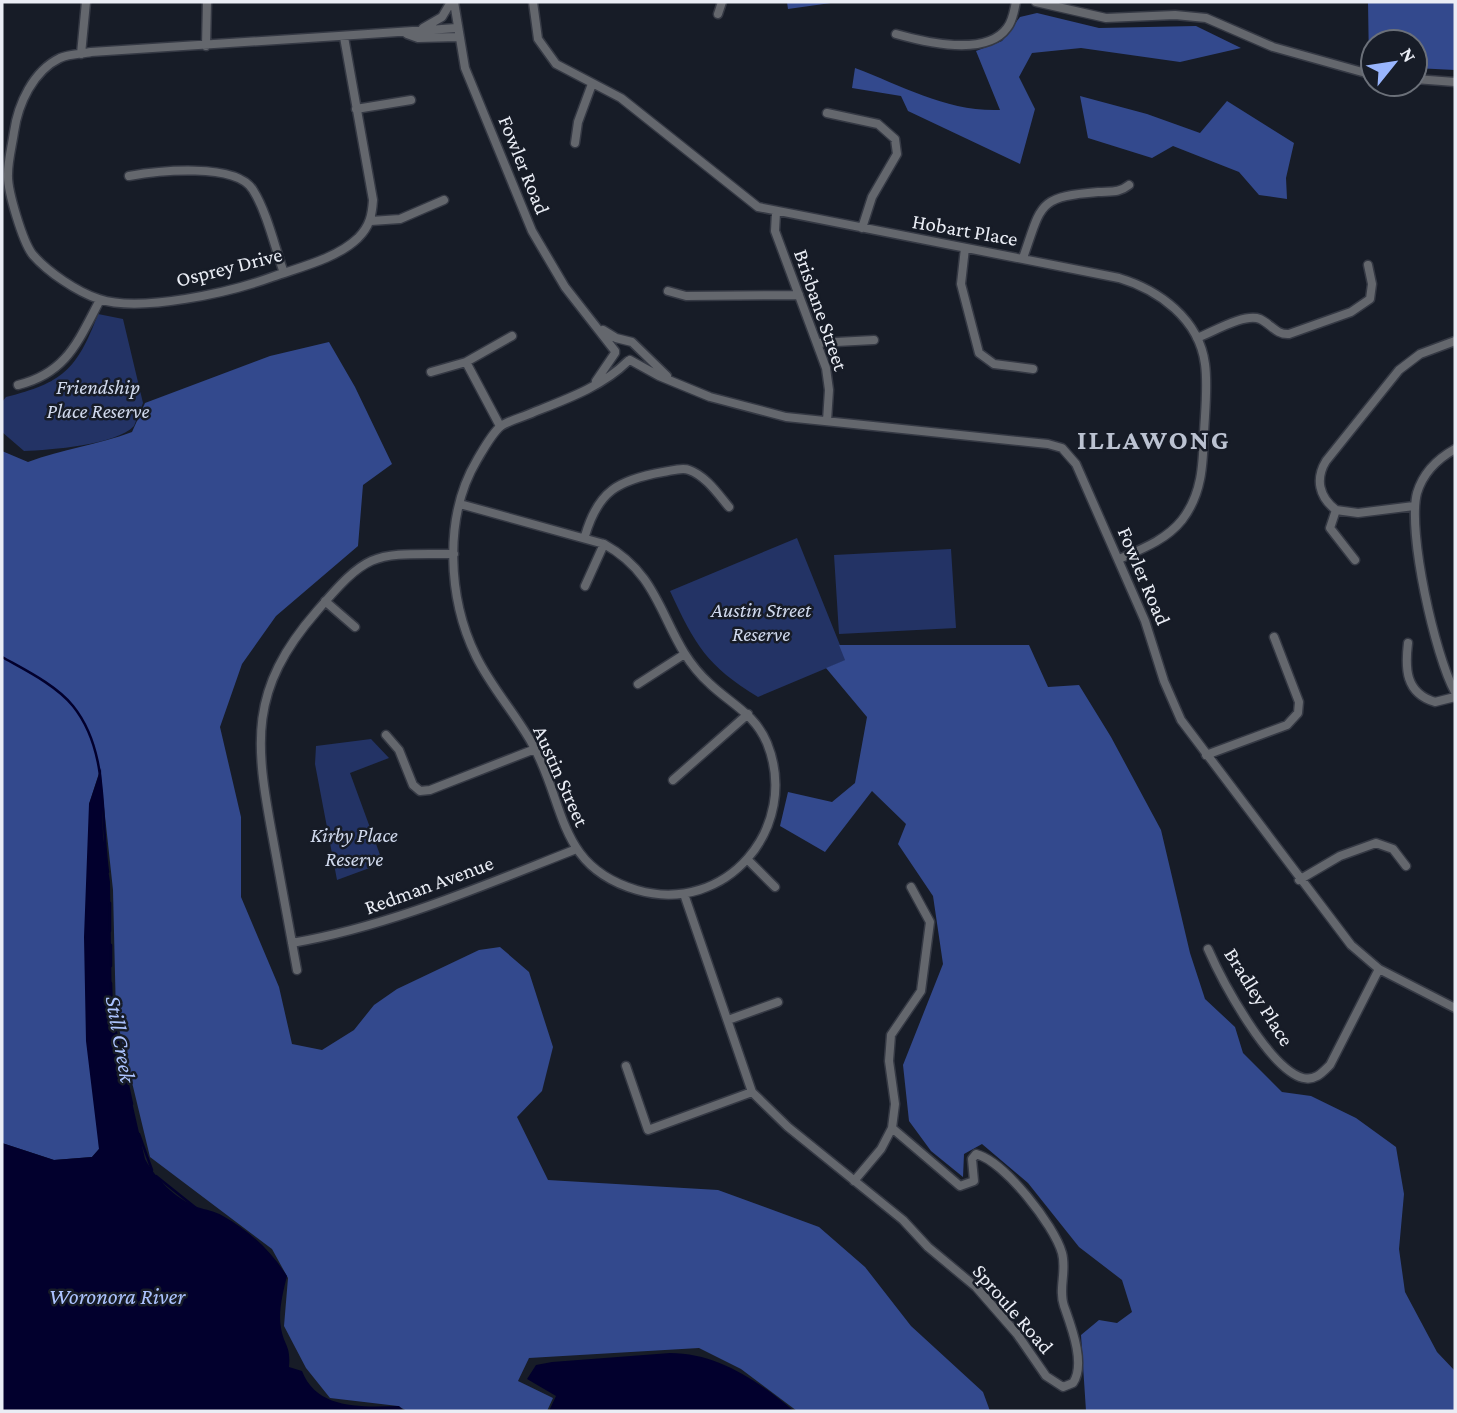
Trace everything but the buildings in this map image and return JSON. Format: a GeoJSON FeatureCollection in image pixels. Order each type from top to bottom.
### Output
{"type":"FeatureCollection","features":[{"type":"Feature","properties":{"kind":"street"},"geometry":{"type":"LineString","coordinates":[[81,54],[86,2]]}},
{"type":"Feature","properties":{"kind":"street"},"geometry":{"type":"LineString","coordinates":[[206,46],[207,2]]}},
{"type":"Feature","properties":{"kind":"street"},"geometry":{"type":"LineString","coordinates":[[417,31],[439,20],[453,2]]}},
{"type":"Feature","properties":{"kind":"street","name":"Fowler Road"},"geometry":{"type":"LineString","coordinates":[[453,2],[457,33],[472,85],[532,231],[556,275],[615,352]]}},
{"type":"Feature","properties":{"kind":"street","name":"Hobart Place"},"geometry":{"type":"LineString","coordinates":[[533,2],[534,25],[545,51],[562,70],[621,98],[745,198],[776,212],[1023,258],[1139,285],[1171,305],[1197,338],[1206,374],[1202,475],[1186,514],[1169,533],[1119,559]]}},
{"type":"Feature","properties":{"kind":"street"},"geometry":{"type":"LineString","coordinates":[[718,14],[722,2]]}},
{"type":"Feature","properties":{"kind":"street"},"geometry":{"type":"LineString","coordinates":[[896,34],[941,45],[974,44],[1004,32],[1011,21],[1016,2]]}},
{"type":"Feature","properties":{"kind":"street"},"geometry":{"type":"LineString","coordinates":[[1036,2],[1106,18],[1175,15],[1206,18],[1273,47],[1359,71]]}},
{"type":"Feature","properties":{"kind":"street","name":"Osprey Drive"},"geometry":{"type":"LineString","coordinates":[[371,221],[358,238],[337,253],[284,273],[194,297],[137,303],[100,300],[76,288],[32,254],[4,177],[15,122],[25,97],[39,73],[61,58],[81,54],[407,34],[417,31],[457,33]]}},
{"type":"Feature","properties":{"kind":"street","name":"Osprey Drive"},"geometry":{"type":"LineString","coordinates":[[407,34],[418,38],[457,33]]}},
{"type":"Feature","properties":{"kind":"street"},"geometry":{"type":"LineString","coordinates":[[344,37],[373,200],[371,221],[400,219],[444,200]]}},
{"type":"Feature","properties":{"kind":"street"},"geometry":{"type":"LineString","coordinates":[[1429,80],[1455,82]]}},
{"type":"Feature","properties":{"kind":"street"},"geometry":{"type":"LineString","coordinates":[[575,143],[578,122],[592,85]]}},
{"type":"Feature","properties":{"kind":"street"},"geometry":{"type":"LineString","coordinates":[[356,108],[411,100]]}},
{"type":"Feature","properties":{"kind":"street"},"geometry":{"type":"LineString","coordinates":[[827,113],[878,124],[895,139],[897,154],[872,197],[862,228]]}},
{"type":"Feature","properties":{"kind":"street"},"geometry":{"type":"LineString","coordinates":[[129,176],[151,172],[238,176],[253,190],[284,273]]}},
{"type":"Feature","properties":{"kind":"street"},"geometry":{"type":"LineString","coordinates":[[1023,258],[1039,211],[1048,202],[1066,195],[1121,191],[1129,185]]}},
{"type":"Feature","properties":{"kind":"street","name":"Brisbane Street"},"geometry":{"type":"LineString","coordinates":[[776,212],[775,231],[829,382],[827,421]]}},
{"type":"Feature","properties":{"kind":"street"},"geometry":{"type":"LineString","coordinates":[[965,248],[961,284],[979,353],[988,362],[1033,369]]}},
{"type":"Feature","properties":{"kind":"street"},"geometry":{"type":"LineString","coordinates":[[1197,338],[1252,318],[1262,320],[1279,333],[1289,334],[1351,312],[1366,303],[1371,295],[1367,265]]}},
{"type":"Feature","properties":{"kind":"street"},"geometry":{"type":"LineString","coordinates":[[668,291],[686,296],[799,295]]}},
{"type":"Feature","properties":{"kind":"street"},"geometry":{"type":"LineString","coordinates":[[18,385],[41,379],[62,365],[100,300]]}},
{"type":"Feature","properties":{"kind":"street","name":"Fowler Road"},"geometry":{"type":"LineString","coordinates":[[597,327],[613,337],[625,340]]}},
{"type":"Feature","properties":{"kind":"street"},"geometry":{"type":"LineString","coordinates":[[431,372],[466,362],[512,336]]}},
{"type":"Feature","properties":{"kind":"street"},"geometry":{"type":"LineString","coordinates":[[466,362],[500,426],[578,395],[592,386],[635,355],[635,347],[625,340],[618,343],[592,386]]}},
{"type":"Feature","properties":{"kind":"street"},"geometry":{"type":"LineString","coordinates":[[817,343],[874,341]]}},
{"type":"Feature","properties":{"kind":"street"},"geometry":{"type":"LineString","coordinates":[[1415,506],[1359,513],[1336,510],[1325,499],[1320,488],[1320,473],[1326,461],[1399,370],[1420,354],[1455,341]]}},
{"type":"Feature","properties":{"kind":"street","name":"Fowler Road"},"geometry":{"type":"LineString","coordinates":[[635,347],[670,379]]}},
{"type":"Feature","properties":{"kind":"street"},"geometry":{"type":"LineString","coordinates":[[615,352],[622,360],[629,360]]}},
{"type":"Feature","properties":{"kind":"street","name":"Fowler Road"},"geometry":{"type":"LineString","coordinates":[[629,360],[751,410],[1062,448],[1076,464],[1119,559],[1145,621],[1175,707],[1206,755],[1351,946],[1380,969],[1455,1008]]}},
{"type":"Feature","properties":{"kind":"street","name":"Austin Street"},"geometry":{"type":"LineString","coordinates":[[460,504],[585,536],[623,554],[647,578],[684,655],[713,687],[748,714],[762,734],[773,760],[776,798],[765,832],[748,860],[720,881],[684,894],[637,890],[604,874],[574,849],[535,749],[477,657],[463,624],[456,594],[454,554],[460,504],[476,463],[500,426]]}},
{"type":"Feature","properties":{"kind":"street"},"geometry":{"type":"LineString","coordinates":[[1455,449],[1427,472],[1415,506],[1415,531],[1441,663],[1455,691]]}},
{"type":"Feature","properties":{"kind":"street"},"geometry":{"type":"LineString","coordinates":[[585,536],[591,513],[607,492],[633,477],[687,468],[700,475],[729,508]]}},
{"type":"Feature","properties":{"kind":"street"},"geometry":{"type":"LineString","coordinates":[[1336,510],[1330,528],[1354,560]]}},
{"type":"Feature","properties":{"kind":"street"},"geometry":{"type":"LineString","coordinates":[[585,586],[604,544]]}},
{"type":"Feature","properties":{"kind":"street"},"geometry":{"type":"LineString","coordinates":[[297,970],[262,783],[260,725],[276,669],[298,633],[325,601],[348,575],[372,559],[391,554],[454,554]]}},
{"type":"Feature","properties":{"kind":"street"},"geometry":{"type":"LineString","coordinates":[[325,601],[355,627]]}},
{"type":"Feature","properties":{"kind":"street"},"geometry":{"type":"LineString","coordinates":[[1206,755],[1287,725],[1298,713],[1299,702],[1274,637]]}},
{"type":"Feature","properties":{"kind":"street"},"geometry":{"type":"LineString","coordinates":[[1408,643],[1406,670],[1413,688],[1435,702],[1455,697]]}},
{"type":"Feature","properties":{"kind":"street"},"geometry":{"type":"LineString","coordinates":[[638,684],[684,655]]}},
{"type":"Feature","properties":{"kind":"street"},"geometry":{"type":"LineString","coordinates":[[673,780],[748,714]]}},
{"type":"Feature","properties":{"kind":"street"},"geometry":{"type":"LineString","coordinates":[[386,735],[399,750],[413,785],[420,791],[430,790],[535,749]]}},
{"type":"Feature","properties":{"kind":"street"},"geometry":{"type":"LineString","coordinates":[[1299,880],[1340,856],[1376,843],[1393,849],[1406,866]]}},
{"type":"Feature","properties":{"kind":"street","name":"Redman Avenue"},"geometry":{"type":"LineString","coordinates":[[292,943],[338,935],[387,919],[574,849]]}},
{"type":"Feature","properties":{"kind":"street"},"geometry":{"type":"LineString","coordinates":[[748,860],[775,887]]}},
{"type":"Feature","properties":{"kind":"street"},"geometry":{"type":"LineString","coordinates":[[854,1181],[881,1149],[892,1128],[895,1104],[889,1061],[891,1035],[922,991],[930,922],[911,887]]}},
{"type":"Feature","properties":{"kind":"street","name":"Sproule Road"},"geometry":{"type":"LineString","coordinates":[[684,894],[752,1093],[777,1118],[904,1220],[928,1247],[976,1287],[1017,1334],[1046,1376],[1063,1387],[1073,1383],[1077,1378],[1077,1364],[1072,1324],[1062,1299],[1063,1257],[1053,1234],[1025,1194],[982,1156],[976,1154],[972,1159],[974,1181],[960,1186],[892,1128]]}},
{"type":"Feature","properties":{"kind":"street","name":"Bradley Place"},"geometry":{"type":"LineString","coordinates":[[1208,949],[1235,998],[1268,1048],[1285,1069],[1305,1079],[1318,1077],[1330,1065],[1380,969]]}},
{"type":"Feature","properties":{"kind":"street"},"geometry":{"type":"LineString","coordinates":[[728,1020],[778,1002]]}},
{"type":"Feature","properties":{"kind":"street"},"geometry":{"type":"LineString","coordinates":[[626,1066],[648,1130],[752,1093]]}},
{"type":"Feature","properties":{"kind":"green space","name":"Friendship Place Reserve"},"geometry":{"type":"Polygon","coordinates":[[[98,314],[123,319],[143,403],[134,426],[113,438],[98,442],[24,451],[2,432],[2,402],[6,397],[41,386],[65,371],[83,349],[98,314]]]}},
{"type":"Feature","properties":{"kind":"green space","name":"Austin Street Reserve"},"geometry":{"type":"Polygon","coordinates":[[[797,538],[846,660],[758,697],[726,675],[704,653],[670,591],[797,538]]]}},
{"type":"Feature","properties":{"kind":"green space"},"geometry":{"type":"Polygon","coordinates":[[[951,549],[956,628],[839,634],[834,555],[951,549]]]}},
{"type":"Feature","properties":{"kind":"green space","name":"Kirby Place Reserve"},"geometry":{"type":"Polygon","coordinates":[[[371,739],[389,758],[350,773],[383,863],[337,880],[315,764],[316,746],[371,739]]]}},
{"type":"Feature","properties":{"kind":"shaded area"},"geometry":{"type":"Polygon","coordinates":[[[787,2],[838,2],[788,9],[787,2]]]}},
{"type":"Feature","properties":{"kind":"shaded area"},"geometry":{"type":"Polygon","coordinates":[[[1368,2],[1455,2],[1455,70],[1429,69],[1429,28],[1368,28],[1368,2]]]}},
{"type":"Feature","properties":{"kind":"shaded area"},"geometry":{"type":"Polygon","coordinates":[[[1037,13],[1099,28],[1196,26],[1241,48],[1180,62],[1081,48],[1032,53],[1019,77],[1035,109],[1020,164],[908,111],[901,96],[852,88],[855,68],[943,102],[981,110],[1000,110],[976,51],[1002,41],[1020,17],[1037,13]]]}},
{"type":"Feature","properties":{"kind":"shaded area"},"geometry":{"type":"Polygon","coordinates":[[[1080,96],[1147,114],[1200,133],[1227,101],[1294,143],[1286,178],[1287,199],[1259,195],[1239,172],[1173,146],[1152,158],[1088,138],[1080,96]]]}},
{"type":"Feature","properties":{"kind":"shaded area"},"geometry":{"type":"Polygon","coordinates":[[[329,342],[355,387],[392,464],[363,485],[358,546],[276,616],[242,664],[220,727],[241,817],[241,897],[279,987],[292,1044],[322,1050],[354,1030],[374,1005],[397,989],[479,950],[500,947],[529,972],[553,1047],[542,1091],[517,1117],[548,1180],[718,1190],[819,1227],[865,1267],[911,1326],[983,1392],[990,1411],[797,1411],[741,1369],[699,1348],[529,1358],[518,1381],[553,1398],[547,1411],[407,1411],[398,1406],[330,1398],[306,1368],[284,1326],[288,1278],[272,1249],[150,1157],[116,1016],[113,890],[100,770],[89,804],[99,1149],[92,1157],[54,1160],[2,1143],[2,451],[28,462],[132,432],[145,403],[270,356],[329,342]]]}},
{"type":"Feature","properties":{"kind":"shaded area"},"geometry":{"type":"Polygon","coordinates":[[[839,645],[1029,645],[1048,687],[1079,685],[1111,737],[1161,830],[1190,953],[1205,999],[1235,1027],[1243,1053],[1282,1092],[1311,1096],[1356,1118],[1396,1147],[1404,1194],[1399,1249],[1405,1292],[1437,1352],[1455,1371],[1455,1411],[1086,1411],[1081,1335],[1099,1320],[1117,1323],[1132,1312],[1122,1280],[1079,1247],[1028,1183],[982,1144],[964,1154],[963,1177],[931,1151],[909,1121],[903,1065],[943,964],[933,896],[898,844],[906,824],[872,791],[825,852],[780,826],[788,792],[832,802],[855,783],[867,717],[826,668],[845,660],[839,645]]]}},
{"type":"Feature","properties":{"kind":"water","name":"Woronora River"},"geometry":{"type":"Polygon","coordinates":[[[101,768],[103,836],[110,882],[112,1014],[145,1159],[160,1181],[174,1193],[197,1207],[220,1214],[242,1228],[267,1250],[281,1267],[287,1276],[280,1322],[289,1354],[289,1367],[302,1371],[318,1393],[342,1404],[399,1406],[404,1411],[2,1411],[2,1143],[54,1160],[92,1157],[99,1149],[86,1041],[84,937],[89,804],[101,768]]]}},
{"type":"Feature","properties":{"kind":"water"},"geometry":{"type":"Polygon","coordinates":[[[688,1354],[721,1363],[752,1379],[794,1411],[549,1411],[556,1396],[527,1379],[536,1365],[552,1362],[688,1354]]]}},
{"type":"Feature","properties":{"kind":"waterway","name":"Still Creek"},"geometry":{"type":"LineString","coordinates":[[2,657],[58,691],[73,706],[85,724],[98,764],[108,872]]}},
{"type":"Feature","properties":{"kind":"waterway","name":"Still Creek"},"geometry":{"type":"LineString","coordinates":[[110,903],[110,931]]}},
{"type":"Feature","properties":{"kind":"waterway","name":"Still Creek"},"geometry":{"type":"LineString","coordinates":[[111,945],[111,966]]}},
{"type":"Feature","properties":{"kind":"waterway","name":"Still Creek"},"geometry":{"type":"LineString","coordinates":[[111,983],[112,1014],[119,1046]]}},
{"type":"Feature","properties":{"kind":"waterway","name":"Still Creek"},"geometry":{"type":"LineString","coordinates":[[121,1052],[132,1104]]}},
{"type":"Feature","properties":{"kind":"waterway","name":"Still Creek"},"geometry":{"type":"LineString","coordinates":[[139,1134],[152,1170]]}},
{"type":"Feature","properties":{"kind":"waterway","name":"Still Creek"},"geometry":{"type":"LineString","coordinates":[[156,1176],[196,1208]]}},
{"type":"Feature","properties":{"kind":"district","name":"ILLAWONG"},"geometry":{"type":"Point","coordinates":[1154,439]}}]}
